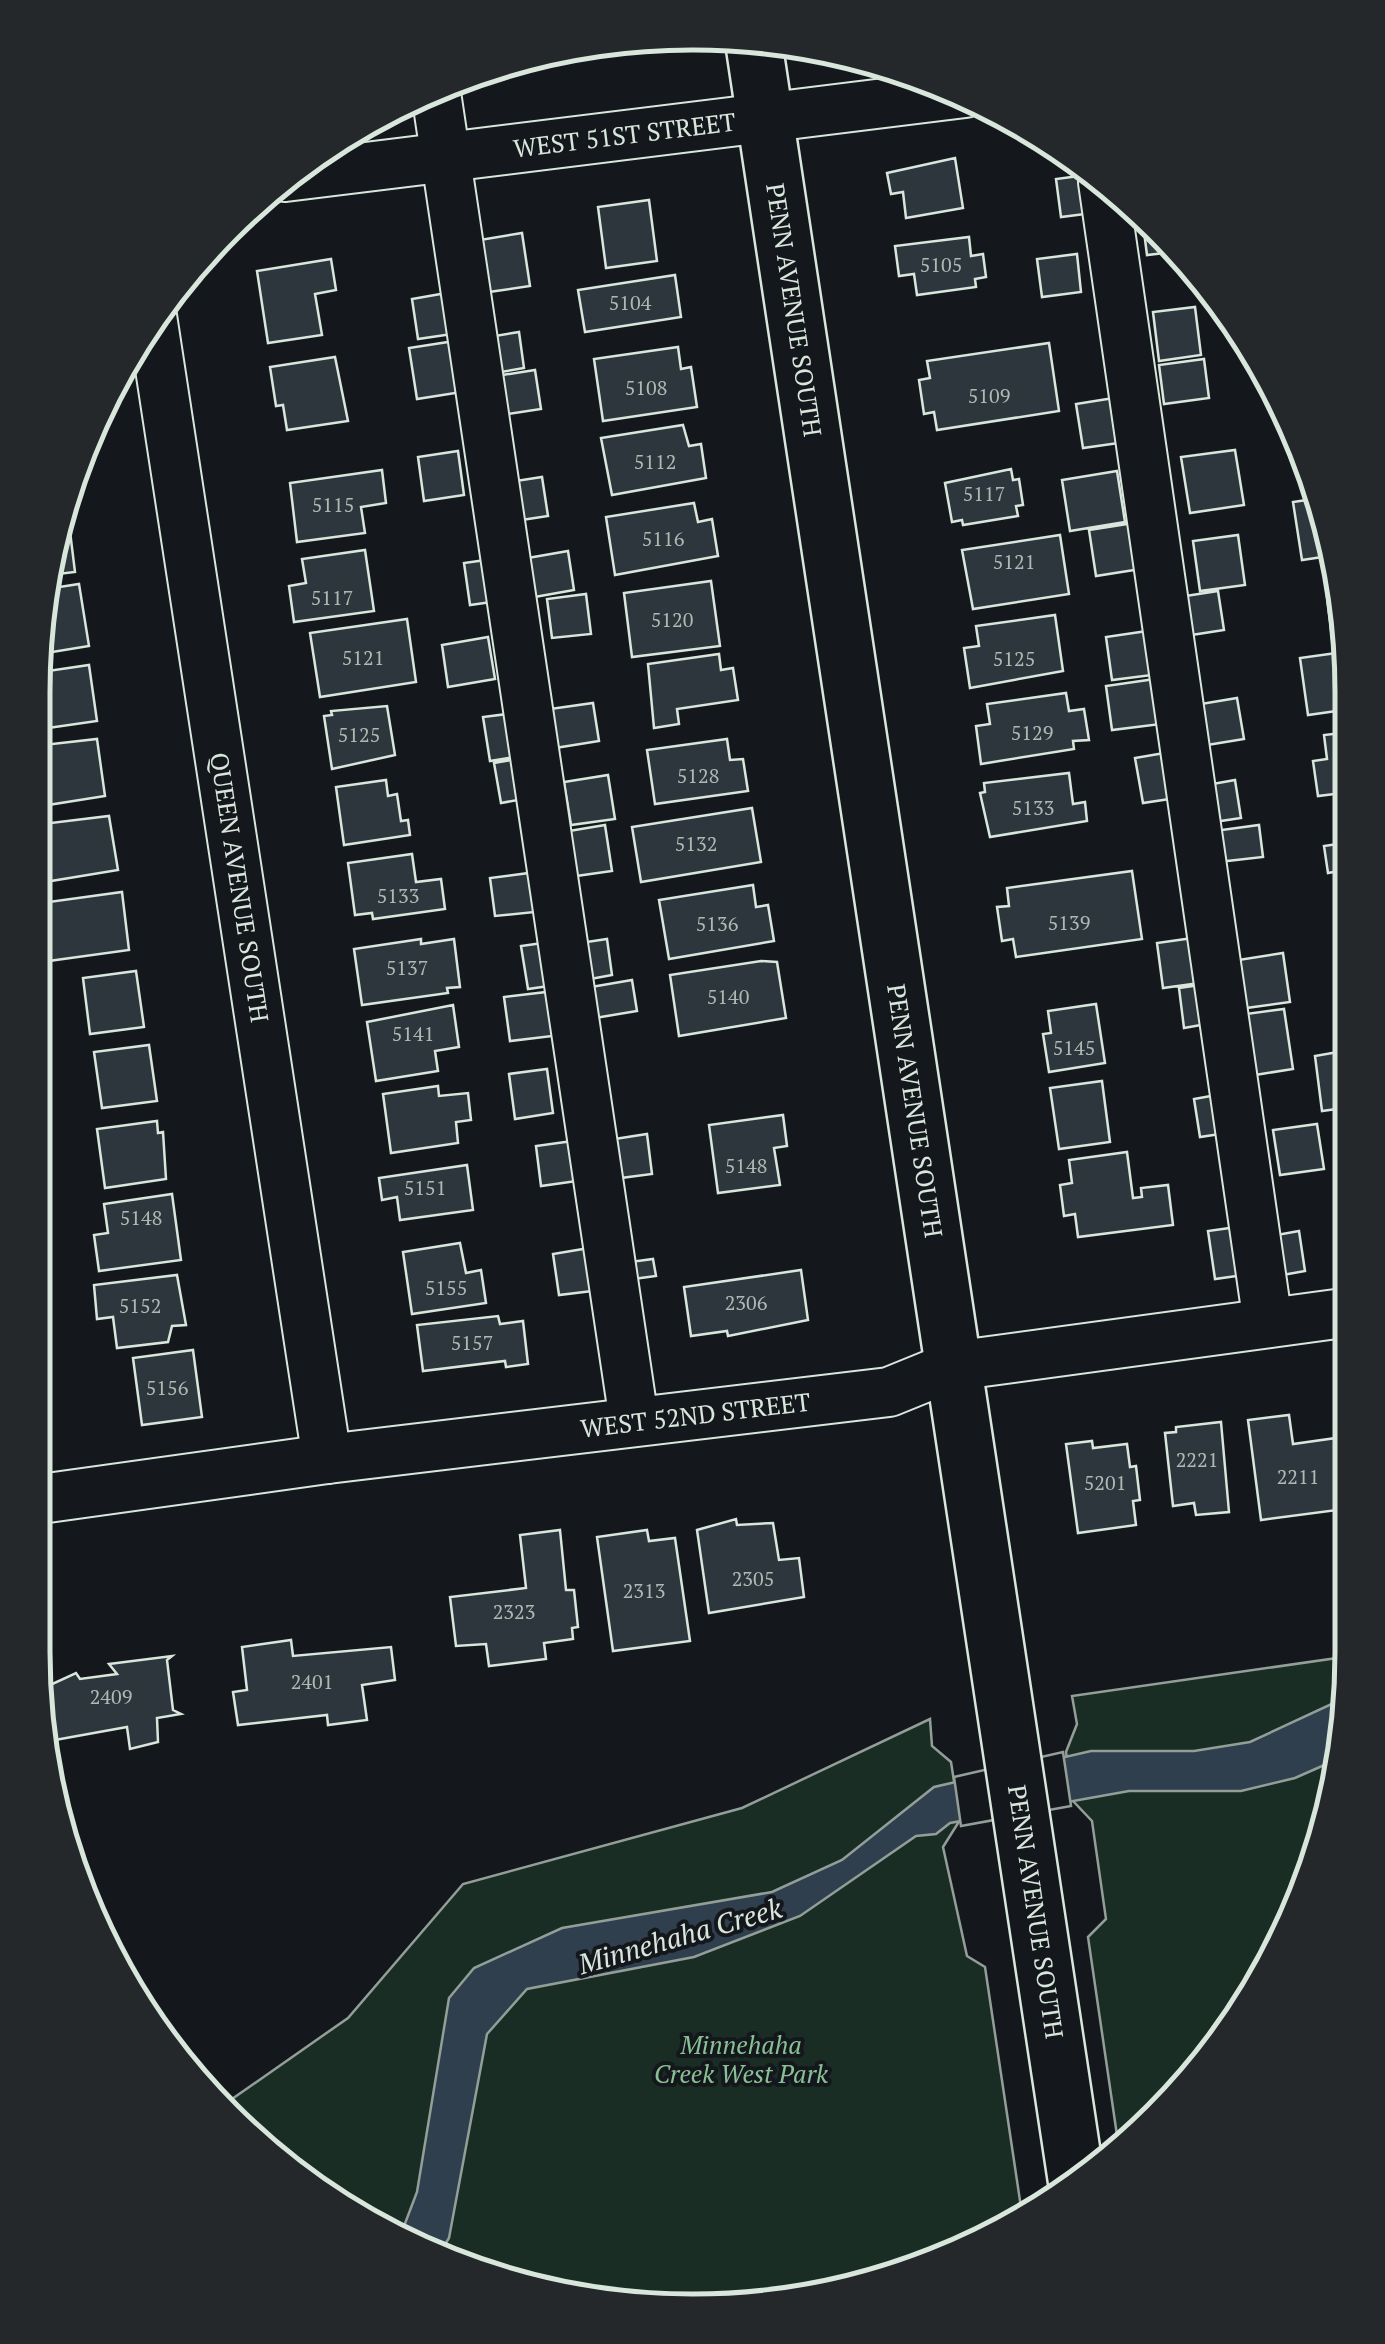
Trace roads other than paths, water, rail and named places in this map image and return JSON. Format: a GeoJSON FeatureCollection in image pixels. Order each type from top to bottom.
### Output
{"type":"FeatureCollection","features":[{"type":"Feature","properties":{"kind":"main road","name":"PENN AVENUE SOUTH"},"geometry":{"type":"LineString","coordinates":[[754,53],[1074,2168]]}},
{"type":"Feature","properties":{"kind":"street","name":"WEST 51ST STREET"},"geometry":{"type":"LineString","coordinates":[[314,174],[933,97]]}},
{"type":"Feature","properties":{"kind":"street"},"geometry":{"type":"LineString","coordinates":[[438,103],[634,1420]]}},
{"type":"Feature","properties":{"kind":"street"},"geometry":{"type":"LineString","coordinates":[[1106,201],[1268,1323]]}},
{"type":"Feature","properties":{"kind":"street","name":"QUEEN AVENUE SOUTH"},"geometry":{"type":"LineString","coordinates":[[156,340],[328,1459]]}},
{"type":"Feature","properties":{"kind":"street","name":"WEST 52ND STREET"},"geometry":{"type":"LineString","coordinates":[[50,1498],[634,1420],[889,1392],[953,1366],[1335,1314]]}},
{"type":"Feature","properties":{"kind":"water","name":"Minnehaha Creek"},"geometry":{"type":"Polygon","coordinates":[[[1333,1703],[1325,1765],[1295,1778],[1241,1791],[1129,1791],[950,1823],[936,1834],[916,1836],[800,1916],[694,1957],[527,1989],[487,2034],[449,2238],[445,2244],[404,2226],[417,2192],[449,1998],[474,1968],[562,1928],[772,1892],[842,1860],[934,1787],[1091,1751],[1194,1751],[1250,1742],[1333,1703]]]}},
{"type":"Feature","properties":{"kind":"park label","name":"Minnehaha Creek West Park"},"geometry":{"type":"Point","coordinates":[741,2060]}}]}
